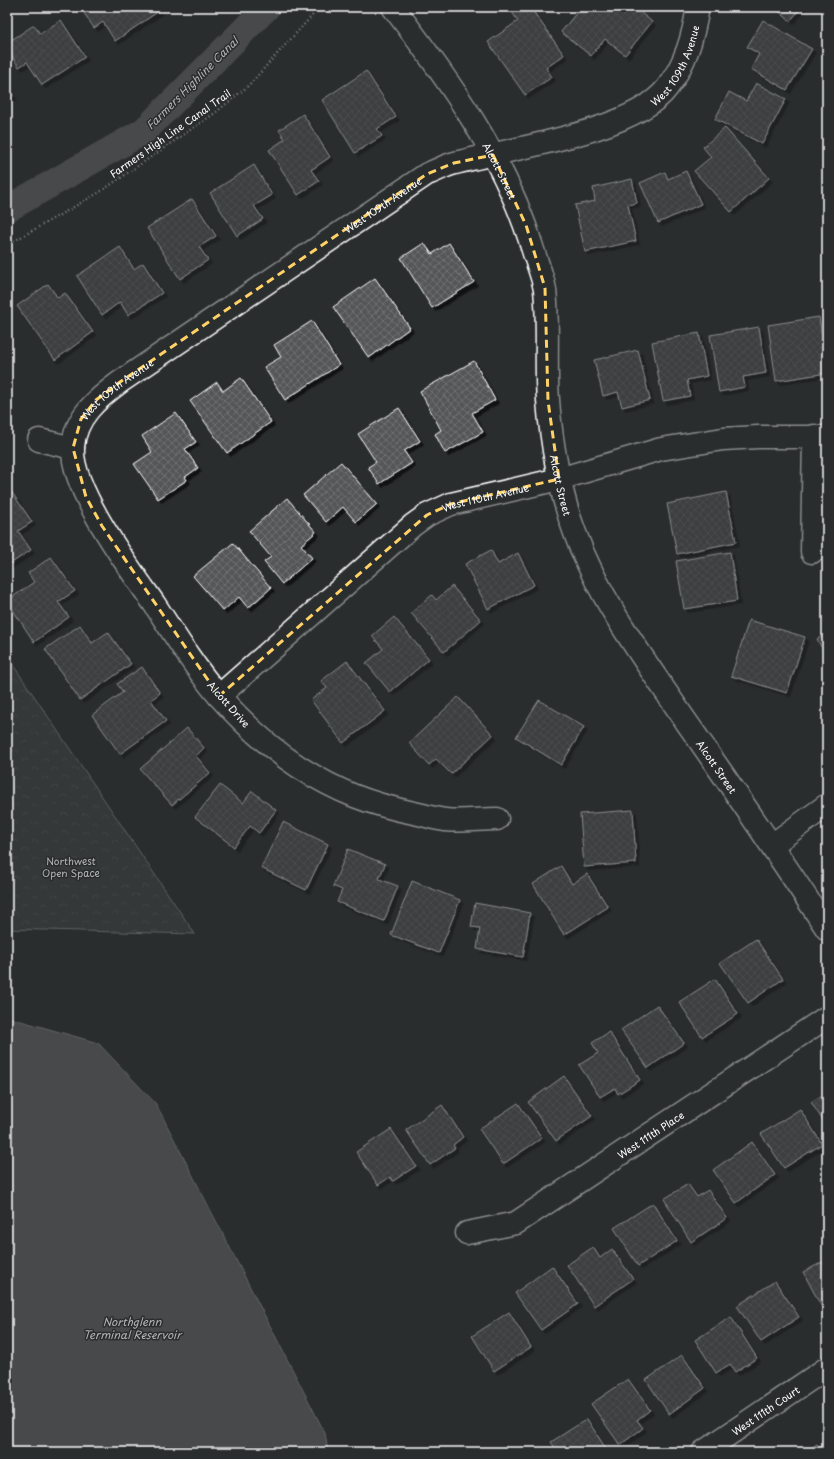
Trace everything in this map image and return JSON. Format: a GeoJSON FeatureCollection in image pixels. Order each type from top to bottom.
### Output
{"type":"FeatureCollection","features":[{"type":"Feature","properties":{"kind":"street","name":"Alcott Street"},"geometry":{"type":"LineString","coordinates":[[393,7],[458,96],[493,155],[514,196],[526,225],[545,288],[548,401],[560,479],[574,533],[596,578],[634,644],[772,845],[827,929]]}},
{"type":"Feature","properties":{"kind":"street","name":"West 109th Avenue"},"geometry":{"type":"LineString","coordinates":[[73,448],[81,419],[96,400],[120,382],[427,174],[454,163],[493,155],[592,130],[618,121],[650,104],[667,89],[687,56],[698,7]]}},
{"type":"Feature","properties":{"kind":"street","name":"West 110th Avenue"},"geometry":{"type":"LineString","coordinates":[[219,696],[407,530],[427,515],[451,504],[560,479],[661,449],[723,439],[820,436],[812,552]]}},
{"type":"Feature","properties":{"kind":"street"},"geometry":{"type":"LineString","coordinates":[[39,440],[73,448]]}},
{"type":"Feature","properties":{"kind":"street","name":"Alcott Drive"},"geometry":{"type":"LineString","coordinates":[[73,448],[76,466],[86,497],[102,526],[189,656],[219,696],[256,734],[298,767],[342,792],[377,805],[445,820],[497,819]]}},
{"type":"Feature","properties":{"kind":"street"},"geometry":{"type":"LineString","coordinates":[[772,845],[827,805]]}},
{"type":"Feature","properties":{"kind":"street","name":"West 111th Place"},"geometry":{"type":"LineString","coordinates":[[467,1233],[516,1223],[827,1017]]}},
{"type":"Feature","properties":{"kind":"street","name":"West 111th Court"},"geometry":{"type":"LineString","coordinates":[[703,1452],[827,1368]]}},
{"type":"Feature","properties":{"kind":"path","name":"Farmers High Line Canal Trail"},"geometry":{"type":"LineString","coordinates":[[7,245],[100,192],[215,113],[248,86],[320,7]]}},
{"type":"Feature","properties":{"kind":"highlighted area"},"geometry":{"type":"Polygon","coordinates":[[[493,155],[526,225],[545,288],[548,401],[559,479],[451,504],[427,515],[219,696],[102,526],[86,497],[73,448],[81,419],[96,400],[120,382],[427,174],[454,163],[493,155]]]}},
{"type":"Feature","properties":{"kind":"green space","name":"Northwest Open Space"},"geometry":{"type":"Polygon","coordinates":[[[7,656],[195,934],[7,929],[7,656]]]}},
{"type":"Feature","properties":{"kind":"water","name":"Northglenn Terminal Reservoir"},"geometry":{"type":"Polygon","coordinates":[[[7,1017],[98,1043],[156,1104],[325,1433],[328,1452],[7,1452],[7,1017]]]}},
{"type":"Feature","properties":{"kind":"building"},"geometry":{"type":"Polygon","coordinates":[[[80,7],[156,7],[159,11],[115,41],[103,22],[94,28],[80,7]]]}},
{"type":"Feature","properties":{"kind":"building"},"geometry":{"type":"Polygon","coordinates":[[[513,7],[530,7],[564,55],[546,68],[552,77],[525,95],[488,42],[518,21],[510,9],[513,7]]]}},
{"type":"Feature","properties":{"kind":"building"},"geometry":{"type":"Polygon","coordinates":[[[581,7],[616,7],[621,11],[625,7],[634,7],[652,22],[625,55],[605,39],[591,56],[561,32],[581,7]]]}},
{"type":"Feature","properties":{"kind":"building"},"geometry":{"type":"Polygon","coordinates":[[[774,7],[802,7],[790,21],[774,7]]]}},
{"type":"Feature","properties":{"kind":"building"},"geometry":{"type":"Polygon","coordinates":[[[61,20],[85,57],[42,85],[27,62],[19,67],[7,48],[7,43],[34,25],[40,34],[61,20]]]}},
{"type":"Feature","properties":{"kind":"building"},"geometry":{"type":"Polygon","coordinates":[[[763,20],[812,49],[787,90],[751,69],[759,54],[747,47],[763,20]]]}},
{"type":"Feature","properties":{"kind":"building"},"geometry":{"type":"Polygon","coordinates":[[[366,71],[396,117],[377,129],[382,136],[355,153],[322,100],[366,71]]]}},
{"type":"Feature","properties":{"kind":"building"},"geometry":{"type":"Polygon","coordinates":[[[756,83],[786,99],[762,144],[715,119],[729,92],[746,101],[756,83]]]}},
{"type":"Feature","properties":{"kind":"building"},"geometry":{"type":"Polygon","coordinates":[[[7,86],[13,96],[7,100],[7,86]]]}},
{"type":"Feature","properties":{"kind":"building"},"geometry":{"type":"Polygon","coordinates":[[[303,114],[330,157],[311,170],[319,181],[298,195],[269,150],[285,139],[279,130],[303,114]]]}},
{"type":"Feature","properties":{"kind":"building"},"geometry":{"type":"Polygon","coordinates":[[[725,128],[769,178],[731,212],[694,171],[711,157],[703,147],[725,128]]]}},
{"type":"Feature","properties":{"kind":"building"},"geometry":{"type":"Polygon","coordinates":[[[254,165],[272,195],[254,206],[263,219],[237,236],[210,193],[254,165]]]}},
{"type":"Feature","properties":{"kind":"building"},"geometry":{"type":"Polygon","coordinates":[[[686,171],[701,204],[658,223],[640,183],[665,172],[668,179],[686,171]]]}},
{"type":"Feature","properties":{"kind":"building"},"geometry":{"type":"Polygon","coordinates":[[[632,179],[637,203],[628,205],[636,241],[585,252],[575,205],[595,201],[593,188],[632,179]]]}},
{"type":"Feature","properties":{"kind":"building"},"geometry":{"type":"Polygon","coordinates":[[[192,199],[216,236],[199,247],[208,260],[180,279],[147,228],[192,199]]]}},
{"type":"Feature","properties":{"kind":"building"},"geometry":{"type":"Polygon","coordinates":[[[424,243],[432,254],[449,243],[474,282],[432,308],[401,258],[424,243]]]}},
{"type":"Feature","properties":{"kind":"building"},"geometry":{"type":"Polygon","coordinates":[[[120,247],[134,269],[143,263],[162,293],[128,315],[120,302],[102,315],[77,276],[120,247]]]}},
{"type":"Feature","properties":{"kind":"building"},"geometry":{"type":"Polygon","coordinates":[[[375,278],[410,328],[369,358],[333,307],[375,278]]]}},
{"type":"Feature","properties":{"kind":"building"},"geometry":{"type":"Polygon","coordinates":[[[48,284],[58,298],[65,293],[93,332],[55,360],[17,306],[48,284]]]}},
{"type":"Feature","properties":{"kind":"building"},"geometry":{"type":"Polygon","coordinates":[[[819,317],[827,373],[776,381],[768,325],[819,317]]]}},
{"type":"Feature","properties":{"kind":"building"},"geometry":{"type":"Polygon","coordinates":[[[312,321],[339,365],[285,400],[264,367],[281,357],[274,345],[312,321]]]}},
{"type":"Feature","properties":{"kind":"building"},"geometry":{"type":"Polygon","coordinates":[[[759,327],[766,373],[743,377],[745,387],[719,392],[710,335],[759,327]]]}},
{"type":"Feature","properties":{"kind":"building"},"geometry":{"type":"Polygon","coordinates":[[[699,333],[707,376],[687,380],[690,396],[663,401],[652,342],[699,333]]]}},
{"type":"Feature","properties":{"kind":"building"},"geometry":{"type":"Polygon","coordinates":[[[638,350],[650,400],[622,407],[618,392],[603,396],[594,360],[638,350]]]}},
{"type":"Feature","properties":{"kind":"building"},"geometry":{"type":"Polygon","coordinates":[[[474,361],[495,400],[472,413],[483,432],[445,453],[435,434],[441,430],[420,391],[474,361]]]}},
{"type":"Feature","properties":{"kind":"building"},"geometry":{"type":"Polygon","coordinates":[[[241,378],[271,422],[227,453],[190,401],[217,382],[223,391],[241,378]]]}},
{"type":"Feature","properties":{"kind":"building"},"geometry":{"type":"Polygon","coordinates":[[[399,408],[420,441],[404,451],[412,463],[379,484],[368,467],[376,462],[358,434],[399,408]]]}},
{"type":"Feature","properties":{"kind":"building"},"geometry":{"type":"Polygon","coordinates":[[[176,413],[196,442],[185,449],[198,468],[185,477],[187,480],[158,499],[134,464],[152,452],[142,436],[176,413]]]}},
{"type":"Feature","properties":{"kind":"building"},"geometry":{"type":"Polygon","coordinates":[[[341,462],[377,504],[356,522],[343,507],[326,522],[303,495],[341,462]]]}},
{"type":"Feature","properties":{"kind":"building"},"geometry":{"type":"Polygon","coordinates":[[[11,491],[32,522],[18,531],[31,550],[7,566],[7,494],[11,491]]]}},
{"type":"Feature","properties":{"kind":"building"},"geometry":{"type":"Polygon","coordinates":[[[726,492],[736,542],[677,554],[667,504],[726,492]]]}},
{"type":"Feature","properties":{"kind":"building"},"geometry":{"type":"Polygon","coordinates":[[[287,498],[316,532],[301,545],[312,558],[282,584],[264,562],[271,557],[249,531],[287,498]]]}},
{"type":"Feature","properties":{"kind":"building"},"geometry":{"type":"Polygon","coordinates":[[[233,543],[271,588],[248,608],[239,597],[223,611],[193,576],[233,543]]]}},
{"type":"Feature","properties":{"kind":"building"},"geometry":{"type":"Polygon","coordinates":[[[491,550],[498,564],[518,553],[534,585],[488,609],[465,564],[491,550]]]}},
{"type":"Feature","properties":{"kind":"building"},"geometry":{"type":"Polygon","coordinates":[[[730,552],[737,601],[684,609],[676,561],[730,552]]]}},
{"type":"Feature","properties":{"kind":"building"},"geometry":{"type":"Polygon","coordinates":[[[51,557],[75,591],[58,602],[69,617],[34,642],[7,601],[34,582],[28,573],[51,557]]]}},
{"type":"Feature","properties":{"kind":"building"},"geometry":{"type":"Polygon","coordinates":[[[452,586],[481,620],[444,652],[411,613],[432,595],[436,600],[452,586]]]}},
{"type":"Feature","properties":{"kind":"building"},"geometry":{"type":"Polygon","coordinates":[[[394,617],[429,659],[390,692],[366,663],[383,649],[372,636],[394,617]]]}},
{"type":"Feature","properties":{"kind":"building"},"geometry":{"type":"Polygon","coordinates":[[[749,620],[805,637],[787,693],[731,676],[749,620]]]}},
{"type":"Feature","properties":{"kind":"building"},"geometry":{"type":"Polygon","coordinates":[[[80,625],[92,643],[108,632],[131,664],[80,700],[45,649],[80,625]]]}},
{"type":"Feature","properties":{"kind":"building"},"geometry":{"type":"Polygon","coordinates":[[[827,634],[827,658],[817,639],[827,634]]]}},
{"type":"Feature","properties":{"kind":"building"},"geometry":{"type":"Polygon","coordinates":[[[347,661],[385,711],[343,743],[311,700],[327,688],[321,681],[347,661]]]}},
{"type":"Feature","properties":{"kind":"building"},"geometry":{"type":"Polygon","coordinates":[[[142,667],[160,693],[151,700],[166,721],[120,754],[92,715],[123,692],[117,684],[142,667]]]}},
{"type":"Feature","properties":{"kind":"building"},"geometry":{"type":"Polygon","coordinates":[[[458,697],[493,735],[451,774],[436,759],[429,765],[409,743],[458,697]]]}},
{"type":"Feature","properties":{"kind":"building"},"geometry":{"type":"Polygon","coordinates":[[[539,700],[584,727],[561,765],[516,737],[539,700]]]}},
{"type":"Feature","properties":{"kind":"building"},"geometry":{"type":"Polygon","coordinates":[[[187,728],[204,748],[196,756],[210,773],[172,805],[140,769],[187,728]]]}},
{"type":"Feature","properties":{"kind":"building"},"geometry":{"type":"Polygon","coordinates":[[[220,785],[243,803],[252,791],[276,810],[259,833],[250,826],[234,847],[195,817],[220,785]]]}},
{"type":"Feature","properties":{"kind":"building"},"geometry":{"type":"Polygon","coordinates":[[[633,810],[636,863],[584,867],[580,814],[633,810]]]}},
{"type":"Feature","properties":{"kind":"building"},"geometry":{"type":"Polygon","coordinates":[[[283,822],[328,844],[306,890],[261,868],[283,822]]]}},
{"type":"Feature","properties":{"kind":"building"},"geometry":{"type":"Polygon","coordinates":[[[348,849],[385,864],[379,879],[398,886],[384,921],[337,902],[342,890],[333,886],[348,849]]]}},
{"type":"Feature","properties":{"kind":"building"},"geometry":{"type":"Polygon","coordinates":[[[561,866],[572,884],[587,874],[608,907],[564,935],[533,884],[561,866]]]}},
{"type":"Feature","properties":{"kind":"building"},"geometry":{"type":"Polygon","coordinates":[[[412,881],[460,900],[439,953],[391,935],[412,881]]]}},
{"type":"Feature","properties":{"kind":"building"},"geometry":{"type":"Polygon","coordinates":[[[475,903],[530,913],[523,957],[477,949],[480,928],[471,927],[475,903]]]}},
{"type":"Feature","properties":{"kind":"building"},"geometry":{"type":"Polygon","coordinates":[[[756,939],[783,979],[748,1003],[720,963],[756,939]]]}},
{"type":"Feature","properties":{"kind":"building"},"geometry":{"type":"Polygon","coordinates":[[[715,979],[738,1014],[702,1037],[679,1002],[715,979]]]}},
{"type":"Feature","properties":{"kind":"building"},"geometry":{"type":"Polygon","coordinates":[[[657,1005],[684,1043],[648,1068],[621,1030],[657,1005]]]}},
{"type":"Feature","properties":{"kind":"building"},"geometry":{"type":"Polygon","coordinates":[[[609,1032],[640,1080],[618,1094],[615,1088],[600,1097],[579,1065],[598,1053],[592,1043],[609,1032]]]}},
{"type":"Feature","properties":{"kind":"building"},"geometry":{"type":"Polygon","coordinates":[[[564,1076],[592,1116],[556,1141],[528,1102],[564,1076]]]}},
{"type":"Feature","properties":{"kind":"building"},"geometry":{"type":"Polygon","coordinates":[[[827,1092],[827,1127],[811,1102],[827,1092]]]}},
{"type":"Feature","properties":{"kind":"building"},"geometry":{"type":"Polygon","coordinates":[[[518,1103],[542,1138],[503,1164],[479,1129],[518,1103]]]}},
{"type":"Feature","properties":{"kind":"building"},"geometry":{"type":"Polygon","coordinates":[[[442,1105],[463,1137],[453,1145],[455,1148],[430,1165],[406,1130],[442,1105]]]}},
{"type":"Feature","properties":{"kind":"building"},"geometry":{"type":"Polygon","coordinates":[[[800,1109],[822,1144],[784,1168],[761,1134],[800,1109]]]}},
{"type":"Feature","properties":{"kind":"building"},"geometry":{"type":"Polygon","coordinates":[[[391,1129],[416,1166],[393,1181],[390,1177],[378,1185],[356,1152],[391,1129]]]}},
{"type":"Feature","properties":{"kind":"building"},"geometry":{"type":"Polygon","coordinates":[[[752,1142],[775,1175],[736,1203],[713,1170],[752,1142]]]}},
{"type":"Feature","properties":{"kind":"building"},"geometry":{"type":"Polygon","coordinates":[[[688,1184],[697,1197],[708,1190],[727,1218],[691,1242],[664,1199],[688,1184]]]}},
{"type":"Feature","properties":{"kind":"building"},"geometry":{"type":"Polygon","coordinates":[[[653,1203],[677,1241],[638,1266],[614,1228],[653,1203]]]}},
{"type":"Feature","properties":{"kind":"building"},"geometry":{"type":"Polygon","coordinates":[[[593,1247],[600,1258],[612,1249],[633,1279],[594,1306],[567,1265],[593,1247]]]}},
{"type":"Feature","properties":{"kind":"building"},"geometry":{"type":"Polygon","coordinates":[[[827,1260],[827,1312],[825,1313],[803,1272],[827,1260]]]}},
{"type":"Feature","properties":{"kind":"building"},"geometry":{"type":"Polygon","coordinates":[[[552,1266],[578,1304],[541,1330],[515,1293],[552,1266]]]}},
{"type":"Feature","properties":{"kind":"building"},"geometry":{"type":"Polygon","coordinates":[[[775,1281],[799,1317],[761,1342],[737,1306],[775,1281]]]}},
{"type":"Feature","properties":{"kind":"building"},"geometry":{"type":"Polygon","coordinates":[[[509,1312],[531,1347],[494,1371],[472,1336],[509,1312]]]}},
{"type":"Feature","properties":{"kind":"building"},"geometry":{"type":"Polygon","coordinates":[[[731,1317],[757,1358],[735,1372],[730,1364],[716,1373],[695,1340],[731,1317]]]}},
{"type":"Feature","properties":{"kind":"building"},"geometry":{"type":"Polygon","coordinates":[[[682,1355],[705,1388],[669,1414],[646,1380],[682,1355]]]}},
{"type":"Feature","properties":{"kind":"building"},"geometry":{"type":"Polygon","coordinates":[[[628,1379],[650,1410],[637,1420],[643,1428],[620,1445],[591,1404],[628,1379]]]}},
{"type":"Feature","properties":{"kind":"building"},"geometry":{"type":"Polygon","coordinates":[[[587,1419],[608,1452],[558,1452],[551,1442],[587,1419]]]}},
{"type":"Feature","properties":{"kind":"building"},"geometry":{"type":"Polygon","coordinates":[[[817,1444],[823,1452],[805,1452],[817,1444]]]}},
{"type":"Feature","properties":{"kind":"waterway","name":"Farmers Highline Canal"},"geometry":{"type":"LineString","coordinates":[[7,209],[144,131],[267,7]]}}]}
